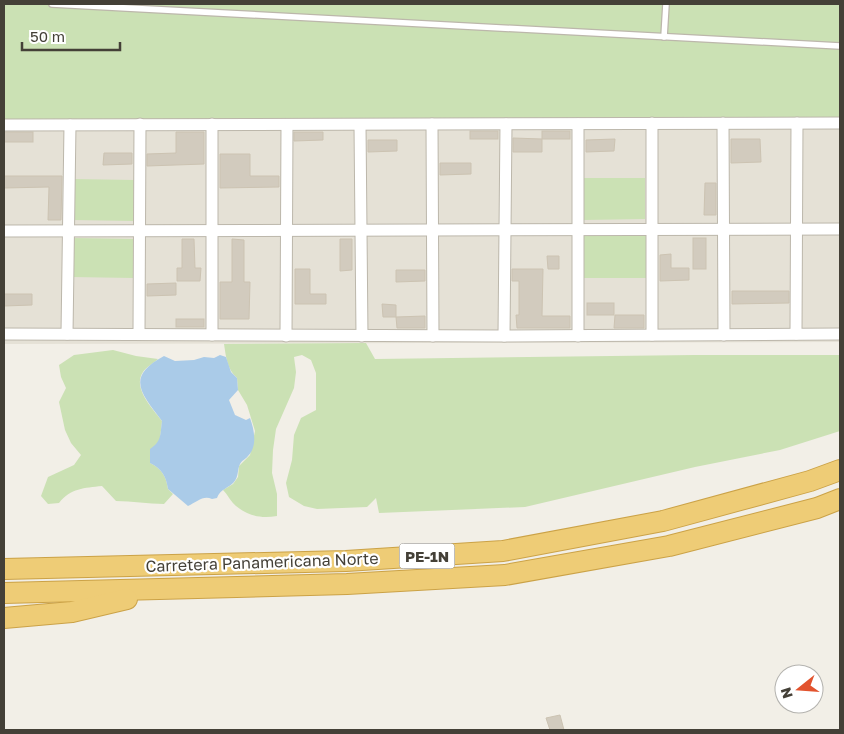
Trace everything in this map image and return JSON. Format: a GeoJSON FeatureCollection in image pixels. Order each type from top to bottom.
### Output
{"type":"FeatureCollection","features":[{"type":"Feature","properties":{"kind":"highway","name":"Carretera Panamericana Norte"},"geometry":{"type":"LineString","coordinates":[[4,569],[346,561],[503,551],[663,521],[810,481],[840,470]]}},
{"type":"Feature","properties":{"kind":"highway","name":"Carretera Panamericana Norte"},"geometry":{"type":"LineString","coordinates":[[4,593],[347,584],[505,575],[669,546],[817,508],[840,499]]}},
{"type":"Feature","properties":{"kind":"highway"},"geometry":{"type":"LineString","coordinates":[[4,618],[72,612],[174,589]]}},
{"type":"Feature","properties":{"kind":"street"},"geometry":{"type":"LineString","coordinates":[[4,125],[840,122]]}},
{"type":"Feature","properties":{"kind":"street"},"geometry":{"type":"LineString","coordinates":[[723,123],[724,335]]}},
{"type":"Feature","properties":{"kind":"street"},"geometry":{"type":"LineString","coordinates":[[796,334],[797,123]]}},
{"type":"Feature","properties":{"kind":"street"},"geometry":{"type":"LineString","coordinates":[[139,334],[140,124]]}},
{"type":"Feature","properties":{"kind":"street"},"geometry":{"type":"LineString","coordinates":[[212,124],[212,335]]}},
{"type":"Feature","properties":{"kind":"street"},"geometry":{"type":"LineString","coordinates":[[286,336],[287,124]]}},
{"type":"Feature","properties":{"kind":"street"},"geometry":{"type":"LineString","coordinates":[[432,124],[433,336]]}},
{"type":"Feature","properties":{"kind":"street"},"geometry":{"type":"LineString","coordinates":[[504,336],[506,124]]}},
{"type":"Feature","properties":{"kind":"street"},"geometry":{"type":"LineString","coordinates":[[578,124],[578,336]]}},
{"type":"Feature","properties":{"kind":"street"},"geometry":{"type":"LineString","coordinates":[[652,124],[652,335]]}},
{"type":"Feature","properties":{"kind":"street"},"geometry":{"type":"LineString","coordinates":[[67,334],[70,125]]}},
{"type":"Feature","properties":{"kind":"street"},"geometry":{"type":"LineString","coordinates":[[360,125],[362,336]]}},
{"type":"Feature","properties":{"kind":"street"},"geometry":{"type":"LineString","coordinates":[[4,231],[840,228]]}},
{"type":"Feature","properties":{"kind":"street"},"geometry":{"type":"LineString","coordinates":[[4,334],[578,336],[840,334]]}},
{"type":"Feature","properties":{"kind":"lane"},"geometry":{"type":"LineString","coordinates":[[52,4],[840,46]]}},
{"type":"Feature","properties":{"kind":"lane"},"geometry":{"type":"LineString","coordinates":[[664,37],[666,4]]}},
{"type":"Feature","properties":{"kind":"shaded area"},"geometry":{"type":"Polygon","coordinates":[[[840,117],[840,342],[4,344],[4,120],[840,117]]]}},
{"type":"Feature","properties":{"kind":"green space"},"geometry":{"type":"Polygon","coordinates":[[[4,4],[840,4],[840,117],[4,120],[4,4]]]}},
{"type":"Feature","properties":{"kind":"green space"},"geometry":{"type":"Polygon","coordinates":[[[583,178],[645,178],[645,219],[583,220],[583,178]]]}},
{"type":"Feature","properties":{"kind":"green space"},"geometry":{"type":"Polygon","coordinates":[[[72,179],[135,180],[135,221],[72,220],[72,179]]]}},
{"type":"Feature","properties":{"kind":"green space"},"geometry":{"type":"Polygon","coordinates":[[[646,235],[647,278],[582,278],[582,236],[646,235]]]}},
{"type":"Feature","properties":{"kind":"green space"},"geometry":{"type":"Polygon","coordinates":[[[72,238],[135,239],[134,278],[71,277],[72,238]]]}},
{"type":"Feature","properties":{"kind":"green space"},"geometry":{"type":"Polygon","coordinates":[[[366,343],[375,359],[840,355],[840,431],[780,450],[695,467],[525,507],[379,513],[376,498],[367,507],[317,509],[304,506],[289,497],[286,483],[292,460],[294,435],[301,418],[316,410],[316,373],[311,360],[302,355],[294,357],[296,372],[294,388],[276,429],[272,473],[277,494],[277,516],[255,516],[236,506],[223,490],[233,484],[238,477],[239,466],[250,455],[255,431],[247,405],[238,390],[237,378],[231,371],[224,344],[366,343]]]}},
{"type":"Feature","properties":{"kind":"green space"},"geometry":{"type":"Polygon","coordinates":[[[113,350],[158,359],[143,372],[140,378],[140,385],[145,398],[162,421],[160,439],[150,463],[163,473],[168,489],[173,494],[164,504],[116,501],[102,486],[89,487],[68,494],[59,503],[48,504],[41,496],[48,477],[74,465],[81,455],[71,443],[65,430],[59,402],[66,388],[61,377],[59,365],[74,355],[113,350]]]}},
{"type":"Feature","properties":{"kind":"water"},"geometry":{"type":"Polygon","coordinates":[[[220,355],[226,357],[231,372],[237,378],[238,390],[229,400],[235,415],[246,420],[250,418],[254,432],[253,447],[240,464],[237,478],[217,498],[203,498],[188,506],[168,489],[163,473],[150,463],[150,449],[159,440],[162,421],[143,394],[140,386],[141,378],[144,371],[164,356],[175,361],[194,360],[204,357],[214,358],[220,355]]]}},
{"type":"Feature","properties":{"kind":"building"},"geometry":{"type":"Polygon","coordinates":[[[470,131],[498,131],[498,139],[470,139],[470,131]]]}},
{"type":"Feature","properties":{"kind":"building"},"geometry":{"type":"Polygon","coordinates":[[[542,131],[570,131],[570,139],[542,139],[542,131]]]}},
{"type":"Feature","properties":{"kind":"building"},"geometry":{"type":"Polygon","coordinates":[[[4,132],[33,132],[33,142],[4,142],[4,132]]]}},
{"type":"Feature","properties":{"kind":"building"},"geometry":{"type":"Polygon","coordinates":[[[176,132],[204,132],[204,164],[147,166],[147,154],[176,153],[176,132]]]}},
{"type":"Feature","properties":{"kind":"building"},"geometry":{"type":"Polygon","coordinates":[[[294,132],[323,132],[323,140],[294,141],[294,132]]]}},
{"type":"Feature","properties":{"kind":"building"},"geometry":{"type":"Polygon","coordinates":[[[513,138],[542,139],[542,152],[513,152],[513,138]]]}},
{"type":"Feature","properties":{"kind":"building"},"geometry":{"type":"Polygon","coordinates":[[[615,139],[614,151],[586,152],[586,140],[615,139]]]}},
{"type":"Feature","properties":{"kind":"building"},"geometry":{"type":"Polygon","coordinates":[[[731,139],[760,139],[761,162],[731,163],[731,139]]]}},
{"type":"Feature","properties":{"kind":"building"},"geometry":{"type":"Polygon","coordinates":[[[368,140],[397,140],[397,151],[368,152],[368,140]]]}},
{"type":"Feature","properties":{"kind":"building"},"geometry":{"type":"Polygon","coordinates":[[[104,153],[132,153],[132,164],[103,165],[104,153]]]}},
{"type":"Feature","properties":{"kind":"building"},"geometry":{"type":"Polygon","coordinates":[[[220,154],[250,154],[250,176],[279,176],[279,187],[220,188],[220,154]]]}},
{"type":"Feature","properties":{"kind":"building"},"geometry":{"type":"Polygon","coordinates":[[[440,163],[471,163],[471,174],[440,175],[440,163]]]}},
{"type":"Feature","properties":{"kind":"building"},"geometry":{"type":"Polygon","coordinates":[[[4,176],[62,176],[61,220],[48,220],[49,187],[4,188],[4,176]]]}},
{"type":"Feature","properties":{"kind":"building"},"geometry":{"type":"Polygon","coordinates":[[[705,183],[716,183],[716,215],[704,215],[705,183]]]}},
{"type":"Feature","properties":{"kind":"building"},"geometry":{"type":"Polygon","coordinates":[[[693,238],[706,238],[706,269],[693,269],[693,238]]]}},
{"type":"Feature","properties":{"kind":"building"},"geometry":{"type":"Polygon","coordinates":[[[182,239],[194,239],[195,268],[201,268],[200,281],[177,281],[177,268],[182,268],[182,239]]]}},
{"type":"Feature","properties":{"kind":"building"},"geometry":{"type":"Polygon","coordinates":[[[232,239],[244,240],[244,282],[250,282],[249,319],[220,319],[220,282],[232,282],[232,239]]]}},
{"type":"Feature","properties":{"kind":"building"},"geometry":{"type":"Polygon","coordinates":[[[340,239],[352,239],[352,270],[340,271],[340,239]]]}},
{"type":"Feature","properties":{"kind":"building"},"geometry":{"type":"Polygon","coordinates":[[[671,254],[671,268],[689,268],[689,280],[660,281],[660,255],[671,254]]]}},
{"type":"Feature","properties":{"kind":"building"},"geometry":{"type":"Polygon","coordinates":[[[547,256],[559,256],[559,269],[548,269],[547,256]]]}},
{"type":"Feature","properties":{"kind":"building"},"geometry":{"type":"Polygon","coordinates":[[[295,269],[310,269],[310,294],[326,294],[326,304],[295,304],[295,269]]]}},
{"type":"Feature","properties":{"kind":"building"},"geometry":{"type":"Polygon","coordinates":[[[512,269],[543,269],[542,316],[570,316],[570,328],[517,328],[516,315],[519,315],[519,281],[512,281],[512,269]]]}},
{"type":"Feature","properties":{"kind":"building"},"geometry":{"type":"Polygon","coordinates":[[[396,270],[425,270],[425,281],[396,282],[396,270]]]}},
{"type":"Feature","properties":{"kind":"building"},"geometry":{"type":"Polygon","coordinates":[[[176,283],[176,295],[147,296],[147,284],[176,283]]]}},
{"type":"Feature","properties":{"kind":"building"},"geometry":{"type":"Polygon","coordinates":[[[732,291],[789,291],[789,303],[732,304],[732,291]]]}},
{"type":"Feature","properties":{"kind":"building"},"geometry":{"type":"Polygon","coordinates":[[[4,294],[32,294],[32,305],[4,306],[4,294]]]}},
{"type":"Feature","properties":{"kind":"building"},"geometry":{"type":"Polygon","coordinates":[[[587,303],[614,303],[614,315],[587,315],[587,303]]]}},
{"type":"Feature","properties":{"kind":"building"},"geometry":{"type":"Polygon","coordinates":[[[382,304],[396,305],[396,317],[383,317],[382,304]]]}},
{"type":"Feature","properties":{"kind":"building"},"geometry":{"type":"Polygon","coordinates":[[[615,315],[644,315],[644,328],[614,328],[615,315]]]}},
{"type":"Feature","properties":{"kind":"building"},"geometry":{"type":"Polygon","coordinates":[[[425,316],[425,328],[397,328],[396,317],[425,316]]]}},
{"type":"Feature","properties":{"kind":"building"},"geometry":{"type":"Polygon","coordinates":[[[176,319],[204,319],[204,327],[176,327],[176,319]]]}},
{"type":"Feature","properties":{"kind":"building"},"geometry":{"type":"Polygon","coordinates":[[[560,715],[564,730],[550,730],[546,718],[560,715]]]}}]}
